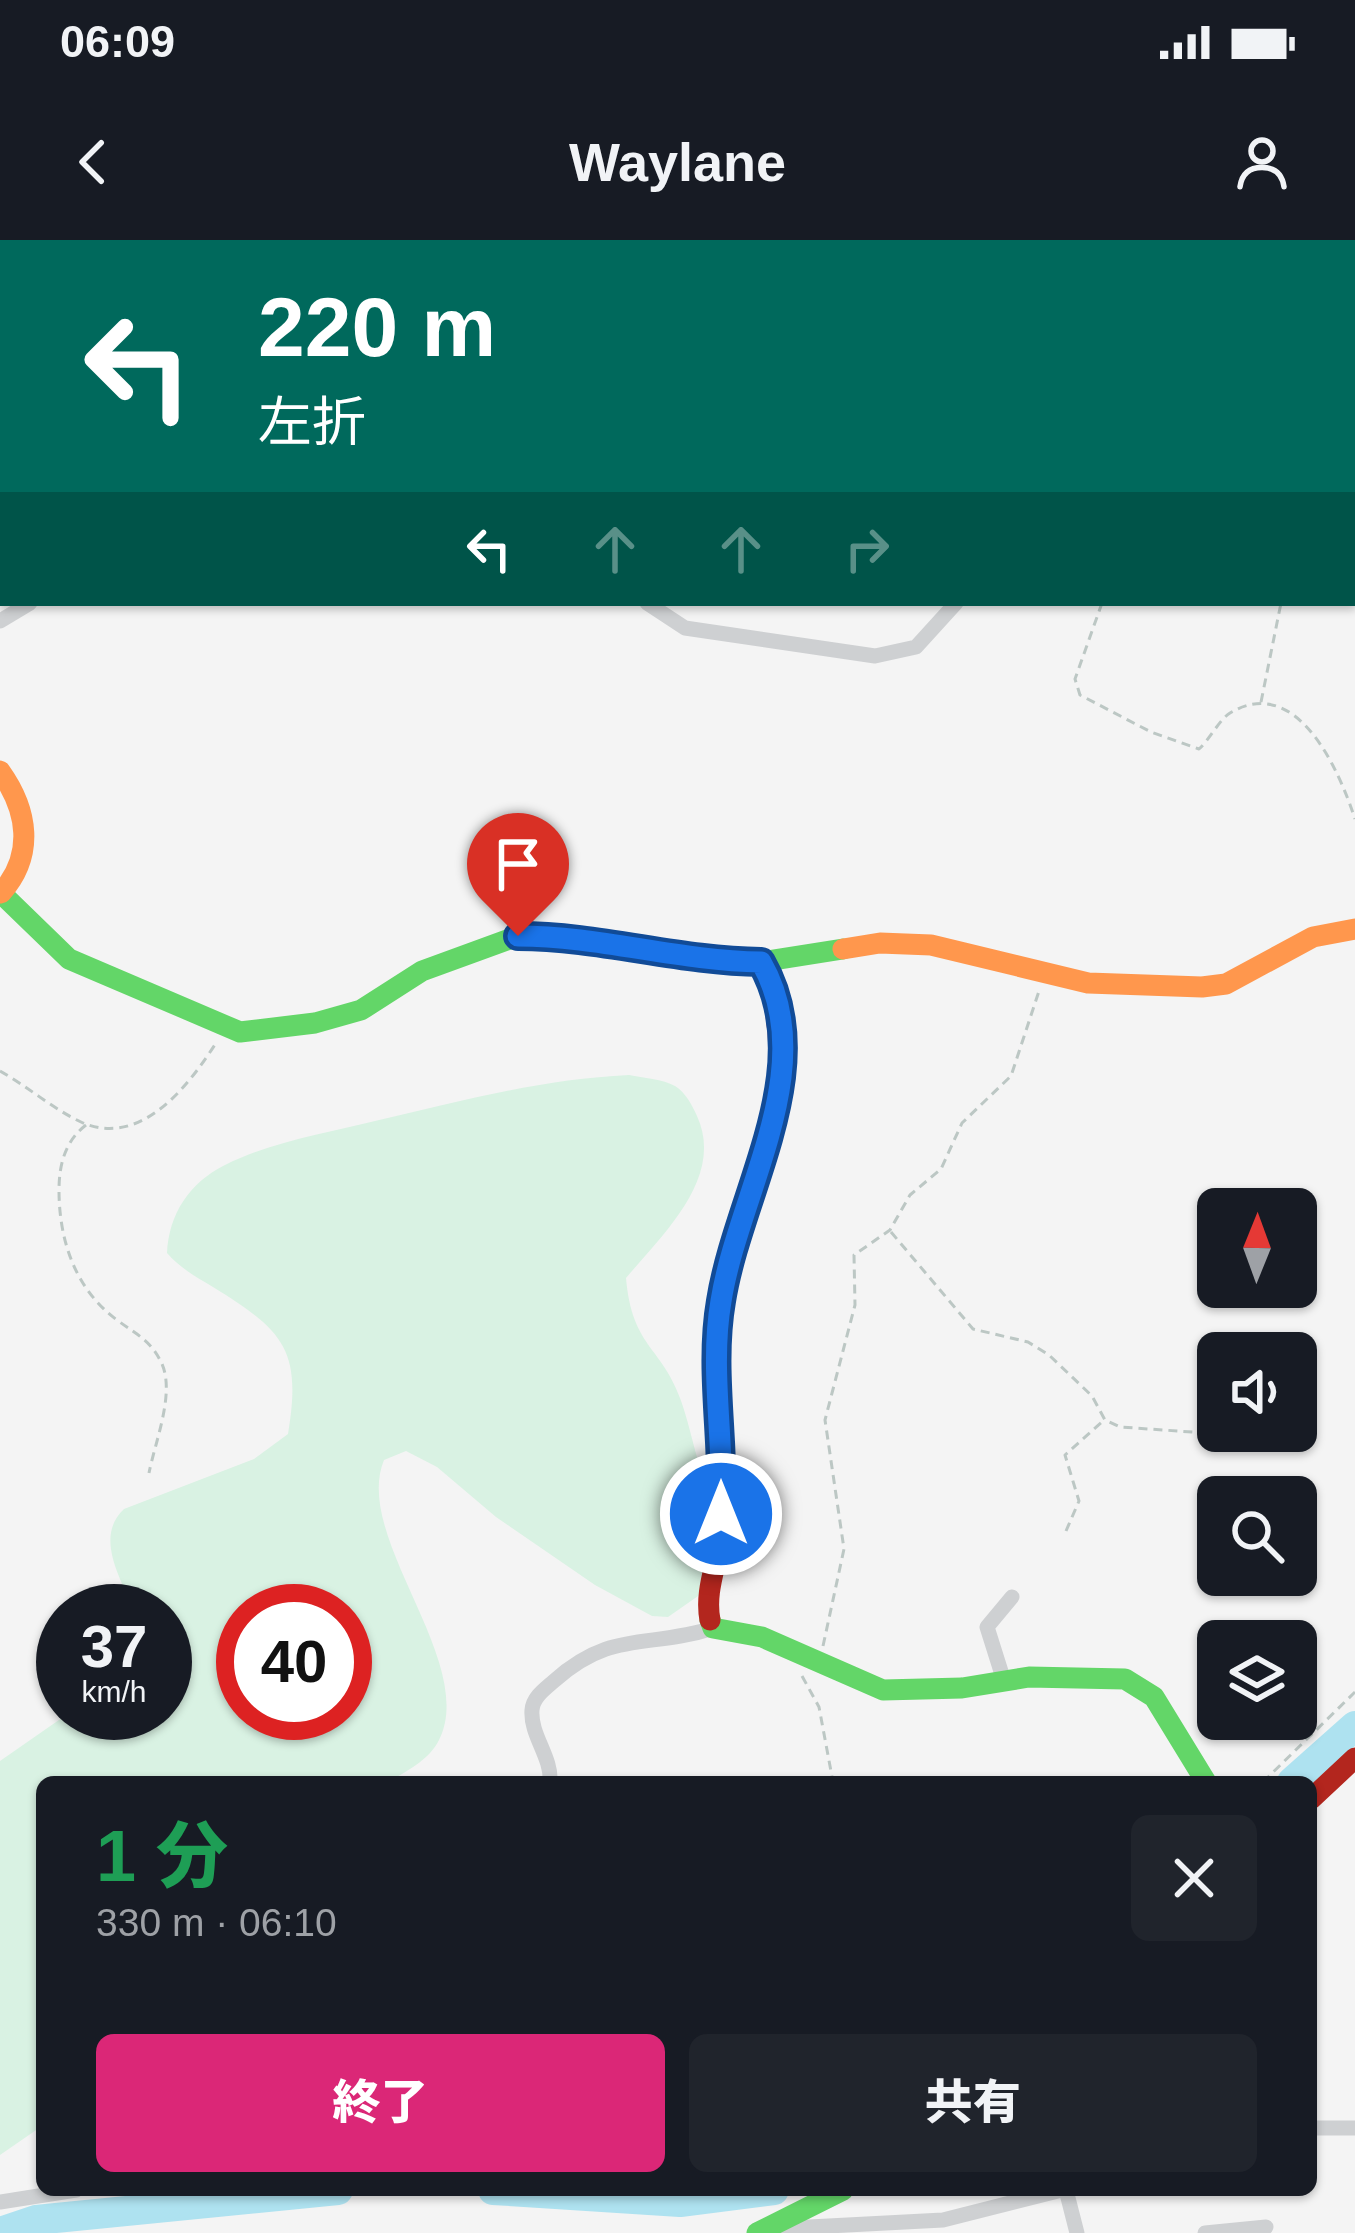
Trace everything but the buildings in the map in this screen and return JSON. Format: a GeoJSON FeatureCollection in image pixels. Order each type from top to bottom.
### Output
{"type":"FeatureCollection","features":[{"type":"Feature","properties":{"kind":"street"},"geometry":{"type":"LineString","coordinates":[[651,606],[685,628],[875,656],[916,647],[953,606]]}},
{"type":"Feature","properties":{"kind":"street"},"geometry":{"type":"LineString","coordinates":[[0,771],[22,811],[24,857],[16,880],[0,892],[69,959],[240,1032],[315,1023],[361,1010],[422,971],[518,936],[580,938],[678,959],[761,962],[862,944],[931,944],[1044,975],[1153,986],[1226,984],[1313,937],[1355,929]]}},
{"type":"Feature","properties":{"kind":"street"},"geometry":{"type":"LineString","coordinates":[[713,1628],[709,1603],[723,1487],[720,1302],[780,1082],[785,1042],[784,1018],[761,962]]}},
{"type":"Feature","properties":{"kind":"street"},"geometry":{"type":"LineString","coordinates":[[1004,1681],[987,1627],[1012,1597]]}},
{"type":"Feature","properties":{"kind":"street"},"geometry":{"type":"LineString","coordinates":[[550,1776],[531,1717],[533,1701],[572,1665],[604,1648],[713,1628],[761,1637],[789,1654],[883,1690],[1106,1678],[1142,1684],[1174,1725],[1203,1776]]}},
{"type":"Feature","properties":{"kind":"street"},"geometry":{"type":"LineString","coordinates":[[1317,1793],[1355,1758]]}},
{"type":"Feature","properties":{"kind":"street"},"geometry":{"type":"LineString","coordinates":[[1317,2128],[1355,2128]]}},
{"type":"Feature","properties":{"kind":"street"},"geometry":{"type":"LineString","coordinates":[[0,2202],[38,2196]]}},
{"type":"Feature","properties":{"kind":"street"},"geometry":{"type":"LineString","coordinates":[[762,2231],[831,2196]]}},
{"type":"Feature","properties":{"kind":"street"},"geometry":{"type":"LineString","coordinates":[[762,2231],[943,2220],[1040,2196]]}},
{"type":"Feature","properties":{"kind":"street"},"geometry":{"type":"LineString","coordinates":[[1066,2196],[1077,2233]]}},
{"type":"Feature","properties":{"kind":"street"},"geometry":{"type":"LineString","coordinates":[[1205,2233],[1266,2227]]}},
{"type":"Feature","properties":{"kind":"path"},"geometry":{"type":"LineString","coordinates":[[1101,606],[1075,679],[1080,694],[1151,732],[1199,749],[1228,713],[1261,704],[1308,722],[1355,819]]}},
{"type":"Feature","properties":{"kind":"path"},"geometry":{"type":"LineString","coordinates":[[1261,704],[1280,606]]}},
{"type":"Feature","properties":{"kind":"path"},"geometry":{"type":"LineString","coordinates":[[818,1665],[844,1549],[826,1403],[855,1306],[854,1255],[890,1230],[910,1195],[941,1169],[962,1123],[1011,1076],[1044,975]]}},
{"type":"Feature","properties":{"kind":"path"},"geometry":{"type":"LineString","coordinates":[[0,1071],[86,1124],[127,1123],[174,1101],[224,1024]]}},
{"type":"Feature","properties":{"kind":"path"},"geometry":{"type":"LineString","coordinates":[[86,1124],[70,1141],[61,1165],[61,1231],[83,1283],[118,1321],[143,1334],[164,1369],[164,1399],[149,1473]]}},
{"type":"Feature","properties":{"kind":"path"},"geometry":{"type":"LineString","coordinates":[[890,1230],[973,1329],[1028,1342],[1049,1355],[1092,1396],[1105,1419],[1120,1426],[1197,1432]]}},
{"type":"Feature","properties":{"kind":"path"},"geometry":{"type":"LineString","coordinates":[[1066,1531],[1079,1501],[1066,1455],[1105,1419]]}},
{"type":"Feature","properties":{"kind":"path"},"geometry":{"type":"LineString","coordinates":[[789,1654],[819,1707],[832,1776]]}},
{"type":"Feature","properties":{"kind":"path"},"geometry":{"type":"LineString","coordinates":[[1269,1776],[1355,1692]]}},
{"type":"Feature","properties":{"kind":"green space"},"geometry":{"type":"Polygon","coordinates":[[[629,1075],[675,1086],[697,1116],[704,1139],[697,1182],[672,1223],[626,1278],[634,1319],[672,1381],[701,1471],[723,1514],[701,1594],[668,1617],[652,1616],[595,1585],[496,1517],[437,1467],[406,1451],[384,1460],[379,1491],[385,1525],[442,1674],[447,1709],[439,1740],[424,1759],[398,1776],[36,1776],[36,2130],[0,2155],[0,1761],[36,1736],[36,1740],[192,1740],[192,1584],[122,1584],[111,1532],[124,1509],[254,1459],[288,1434],[292,1382],[282,1346],[257,1317],[167,1253],[177,1213],[191,1190],[212,1172],[261,1150],[470,1099],[629,1075]]]}},
{"type":"Feature","properties":{"kind":"waterway"},"geometry":{"type":"LineString","coordinates":[[1299,1776],[1355,1726]]}},
{"type":"Feature","properties":{"kind":"waterway"},"geometry":{"type":"LineString","coordinates":[[0,2232],[36,2220],[278,2196]]}},
{"type":"Feature","properties":{"kind":"waterway"},"geometry":{"type":"LineString","coordinates":[[586,2196],[680,2202],[727,2196]]}},
{"type":"Feature","properties":{"kind":"traffic: fast"},"geometry":{"type":"LineString","coordinates":[[0,892],[69,959],[240,1032],[315,1023],[361,1010],[422,971],[518,936],[581,938],[716,962],[761,962],[843,949]]}},
{"type":"Feature","properties":{"kind":"traffic: fast"},"geometry":{"type":"LineString","coordinates":[[710,1620],[713,1628],[762,1637],[883,1690],[962,1688],[1029,1677],[1125,1679],[1154,1697],[1202,1776]]}},
{"type":"Feature","properties":{"kind":"traffic: fast"},"geometry":{"type":"LineString","coordinates":[[757,2233],[831,2196]]}},
{"type":"Feature","properties":{"kind":"traffic: slow"},"geometry":{"type":"LineString","coordinates":[[0,771],[17,801],[24,832],[19,863],[1,893]]}},
{"type":"Feature","properties":{"kind":"traffic: slow"},"geometry":{"type":"LineString","coordinates":[[843,949],[880,943],[931,945],[1088,983],[1202,987],[1226,984],[1313,937],[1355,929]]}},
{"type":"Feature","properties":{"kind":"traffic: jam"},"geometry":{"type":"LineString","coordinates":[[710,1620],[722,1505],[717,1328],[725,1280],[764,1146],[779,1057],[775,1011],[761,962]]}},
{"type":"Feature","properties":{"kind":"traffic: jam"},"geometry":{"type":"LineString","coordinates":[[1317,1793],[1355,1758]]}},
{"type":"Feature","properties":{"kind":"route"},"geometry":{"type":"LineString","coordinates":[[518,936],[580,938],[678,959],[761,962],[773,983],[784,1018],[780,1082],[720,1302],[721,1514]]}}]}
